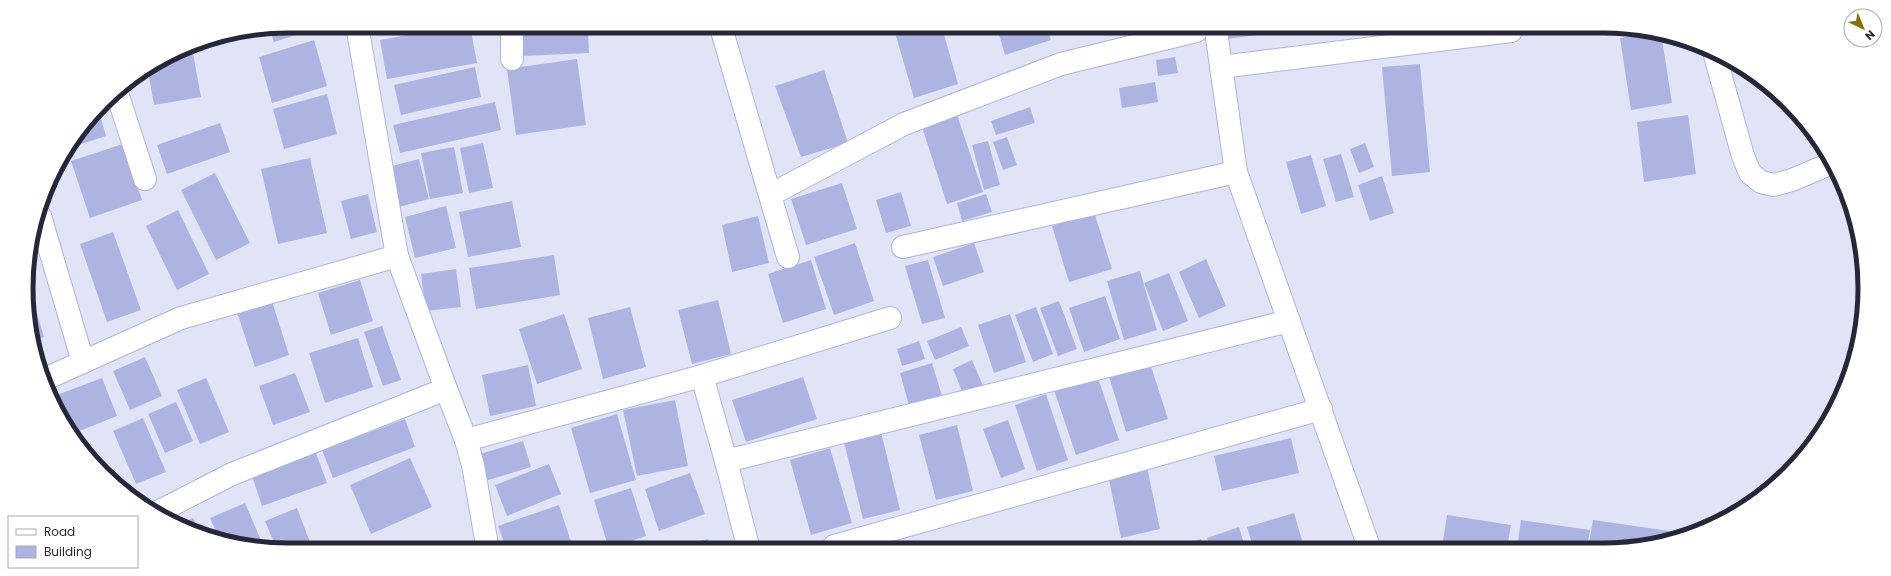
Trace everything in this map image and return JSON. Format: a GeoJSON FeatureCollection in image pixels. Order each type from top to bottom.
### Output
{"type":"FeatureCollection","features":[{"type":"Feature","properties":{"kind":"street"},"geometry":{"type":"LineString","coordinates":[[358,33],[397,256],[466,440],[473,465],[487,543]]}},
{"type":"Feature","properties":{"kind":"street"},"geometry":{"type":"LineString","coordinates":[[512,33],[512,59]]}},
{"type":"Feature","properties":{"kind":"street"},"geometry":{"type":"LineString","coordinates":[[723,33],[788,257]]}},
{"type":"Feature","properties":{"kind":"street"},"geometry":{"type":"LineString","coordinates":[[770,195],[904,124],[1061,64],[1188,33]]}},
{"type":"Feature","properties":{"kind":"street"},"geometry":{"type":"LineString","coordinates":[[1216,33],[1236,172],[1368,543]]}},
{"type":"Feature","properties":{"kind":"street"},"geometry":{"type":"LineString","coordinates":[[1221,68],[1495,33]]}},
{"type":"Feature","properties":{"kind":"street"},"geometry":{"type":"LineString","coordinates":[[1716,59],[1743,156],[1750,174],[1761,182],[1774,185],[1792,180],[1826,165]]}},
{"type":"Feature","properties":{"kind":"street"},"geometry":{"type":"LineString","coordinates":[[118,98],[145,179]]}},
{"type":"Feature","properties":{"kind":"street"},"geometry":{"type":"LineString","coordinates":[[903,247],[1236,172]]}},
{"type":"Feature","properties":{"kind":"street"},"geometry":{"type":"LineString","coordinates":[[42,222],[83,362]]}},
{"type":"Feature","properties":{"kind":"street"},"geometry":{"type":"LineString","coordinates":[[49,377],[182,318],[397,256]]}},
{"type":"Feature","properties":{"kind":"street"},"geometry":{"type":"LineString","coordinates":[[466,440],[702,376],[890,318]]}},
{"type":"Feature","properties":{"kind":"street"},"geometry":{"type":"LineString","coordinates":[[726,461],[1289,320]]}},
{"type":"Feature","properties":{"kind":"street"},"geometry":{"type":"LineString","coordinates":[[702,376],[747,543]]}},
{"type":"Feature","properties":{"kind":"street"},"geometry":{"type":"LineString","coordinates":[[162,510],[232,474],[446,389]]}},
{"type":"Feature","properties":{"kind":"street"},"geometry":{"type":"LineString","coordinates":[[845,543],[1321,409]]}},
{"type":"Feature","properties":{"kind":"building"},"geometry":{"type":"Polygon","coordinates":[[[302,33],[274,42],[271,34],[302,33]]]}},
{"type":"Feature","properties":{"kind":"building"},"geometry":{"type":"Polygon","coordinates":[[[418,33],[471,33],[477,63],[387,79],[380,40],[418,33]]]}},
{"type":"Feature","properties":{"kind":"building"},"geometry":{"type":"Polygon","coordinates":[[[521,33],[588,33],[589,53],[522,56],[521,33]]]}},
{"type":"Feature","properties":{"kind":"building"},"geometry":{"type":"Polygon","coordinates":[[[906,33],[944,33],[958,84],[914,98],[896,36],[906,33]]]}},
{"type":"Feature","properties":{"kind":"building"},"geometry":{"type":"Polygon","coordinates":[[[999,33],[1049,33],[1051,40],[1005,55],[999,33]]]}},
{"type":"Feature","properties":{"kind":"building"},"geometry":{"type":"Polygon","coordinates":[[[1217,33],[1272,33],[1219,40],[1217,33]]]}},
{"type":"Feature","properties":{"kind":"building"},"geometry":{"type":"Polygon","coordinates":[[[1637,35],[1662,40],[1672,103],[1631,110],[1620,38],[1637,35]]]}},
{"type":"Feature","properties":{"kind":"building"},"geometry":{"type":"Polygon","coordinates":[[[314,40],[327,86],[272,103],[259,57],[314,40]]]}},
{"type":"Feature","properties":{"kind":"building"},"geometry":{"type":"Polygon","coordinates":[[[193,51],[201,97],[154,105],[149,74],[175,59],[193,51]]]}},
{"type":"Feature","properties":{"kind":"building"},"geometry":{"type":"Polygon","coordinates":[[[1175,57],[1178,73],[1158,76],[1156,60],[1175,57]]]}},
{"type":"Feature","properties":{"kind":"building"},"geometry":{"type":"Polygon","coordinates":[[[577,59],[586,125],[516,135],[507,69],[577,59]]]}},
{"type":"Feature","properties":{"kind":"building"},"geometry":{"type":"Polygon","coordinates":[[[1420,64],[1430,172],[1392,176],[1382,67],[1420,64]]]}},
{"type":"Feature","properties":{"kind":"building"},"geometry":{"type":"Polygon","coordinates":[[[475,67],[481,97],[401,115],[394,85],[475,67]]]}},
{"type":"Feature","properties":{"kind":"building"},"geometry":{"type":"Polygon","coordinates":[[[824,70],[848,143],[801,157],[775,86],[824,70]]]}},
{"type":"Feature","properties":{"kind":"building"},"geometry":{"type":"Polygon","coordinates":[[[1155,82],[1158,102],[1122,108],[1119,88],[1155,82]]]}},
{"type":"Feature","properties":{"kind":"building"},"geometry":{"type":"Polygon","coordinates":[[[327,94],[337,134],[284,149],[273,109],[327,94]]]}},
{"type":"Feature","properties":{"kind":"building"},"geometry":{"type":"Polygon","coordinates":[[[495,102],[501,130],[400,153],[393,125],[495,102]]]}},
{"type":"Feature","properties":{"kind":"building"},"geometry":{"type":"Polygon","coordinates":[[[1030,107],[1035,123],[996,135],[991,121],[1030,107]]]}},
{"type":"Feature","properties":{"kind":"building"},"geometry":{"type":"Polygon","coordinates":[[[956,112],[983,192],[947,204],[921,124],[956,112]]]}},
{"type":"Feature","properties":{"kind":"building"},"geometry":{"type":"Polygon","coordinates":[[[1688,115],[1696,174],[1644,182],[1637,122],[1688,115]]]}},
{"type":"Feature","properties":{"kind":"building"},"geometry":{"type":"Polygon","coordinates":[[[100,116],[106,136],[76,146],[100,116]]]}},
{"type":"Feature","properties":{"kind":"building"},"geometry":{"type":"Polygon","coordinates":[[[220,123],[230,152],[167,174],[157,145],[220,123]]]}},
{"type":"Feature","properties":{"kind":"building"},"geometry":{"type":"Polygon","coordinates":[[[1007,137],[1017,165],[1003,170],[993,142],[1007,137]]]}},
{"type":"Feature","properties":{"kind":"building"},"geometry":{"type":"Polygon","coordinates":[[[988,141],[1000,185],[984,190],[972,145],[988,141]]]}},
{"type":"Feature","properties":{"kind":"building"},"geometry":{"type":"Polygon","coordinates":[[[483,143],[493,188],[469,193],[460,148],[483,143]]]}},
{"type":"Feature","properties":{"kind":"building"},"geometry":{"type":"Polygon","coordinates":[[[1365,143],[1374,167],[1359,173],[1350,149],[1365,143]]]}},
{"type":"Feature","properties":{"kind":"building"},"geometry":{"type":"Polygon","coordinates":[[[123,144],[142,200],[90,218],[71,161],[123,144]]]}},
{"type":"Feature","properties":{"kind":"building"},"geometry":{"type":"Polygon","coordinates":[[[454,147],[463,193],[430,199],[421,153],[454,147]]]}},
{"type":"Feature","properties":{"kind":"building"},"geometry":{"type":"Polygon","coordinates":[[[1341,154],[1354,197],[1336,202],[1323,159],[1341,154]]]}},
{"type":"Feature","properties":{"kind":"building"},"geometry":{"type":"Polygon","coordinates":[[[1311,155],[1326,206],[1301,214],[1286,162],[1311,155]]]}},
{"type":"Feature","properties":{"kind":"building"},"geometry":{"type":"Polygon","coordinates":[[[310,158],[327,233],[278,244],[261,169],[310,158]]]}},
{"type":"Feature","properties":{"kind":"building"},"geometry":{"type":"Polygon","coordinates":[[[419,159],[429,199],[399,207],[388,167],[419,159]]]}},
{"type":"Feature","properties":{"kind":"building"},"geometry":{"type":"Polygon","coordinates":[[[215,173],[250,243],[216,260],[181,190],[215,173]]]}},
{"type":"Feature","properties":{"kind":"building"},"geometry":{"type":"Polygon","coordinates":[[[1382,176],[1394,213],[1370,221],[1358,185],[1382,176]]]}},
{"type":"Feature","properties":{"kind":"building"},"geometry":{"type":"Polygon","coordinates":[[[842,183],[857,229],[806,245],[791,199],[842,183]]]}},
{"type":"Feature","properties":{"kind":"building"},"geometry":{"type":"Polygon","coordinates":[[[901,192],[911,226],[886,233],[876,200],[901,192]]]}},
{"type":"Feature","properties":{"kind":"building"},"geometry":{"type":"Polygon","coordinates":[[[368,194],[377,232],[351,239],[341,201],[368,194]]]}},
{"type":"Feature","properties":{"kind":"building"},"geometry":{"type":"Polygon","coordinates":[[[986,194],[992,212],[962,221],[957,203],[986,194]]]}},
{"type":"Feature","properties":{"kind":"building"},"geometry":{"type":"Polygon","coordinates":[[[512,201],[521,247],[468,257],[459,212],[512,201]]]}},
{"type":"Feature","properties":{"kind":"building"},"geometry":{"type":"Polygon","coordinates":[[[446,206],[456,248],[415,258],[405,217],[446,206]]]}},
{"type":"Feature","properties":{"kind":"building"},"geometry":{"type":"Polygon","coordinates":[[[178,210],[209,274],[177,290],[146,226],[178,210]]]}},
{"type":"Feature","properties":{"kind":"building"},"geometry":{"type":"Polygon","coordinates":[[[1094,212],[1112,269],[1069,282],[1052,226],[1094,212]]]}},
{"type":"Feature","properties":{"kind":"building"},"geometry":{"type":"Polygon","coordinates":[[[758,216],[769,263],[732,272],[722,225],[758,216]]]}},
{"type":"Feature","properties":{"kind":"building"},"geometry":{"type":"Polygon","coordinates":[[[113,232],[141,310],[107,322],[80,244],[113,232]]]}},
{"type":"Feature","properties":{"kind":"building"},"geometry":{"type":"Polygon","coordinates":[[[855,243],[874,301],[834,315],[814,257],[855,243]]]}},
{"type":"Feature","properties":{"kind":"building"},"geometry":{"type":"Polygon","coordinates":[[[974,243],[984,272],[943,286],[933,257],[974,243]]]}},
{"type":"Feature","properties":{"kind":"building"},"geometry":{"type":"Polygon","coordinates":[[[554,255],[560,295],[476,309],[469,268],[554,255]]]}},
{"type":"Feature","properties":{"kind":"building"},"geometry":{"type":"Polygon","coordinates":[[[1206,259],[1226,306],[1199,318],[1179,272],[1206,259]]]}},
{"type":"Feature","properties":{"kind":"building"},"geometry":{"type":"Polygon","coordinates":[[[811,260],[826,309],[783,323],[768,274],[811,260]]]}},
{"type":"Feature","properties":{"kind":"building"},"geometry":{"type":"Polygon","coordinates":[[[928,260],[945,318],[922,324],[905,266],[928,260]]]}},
{"type":"Feature","properties":{"kind":"building"},"geometry":{"type":"Polygon","coordinates":[[[456,269],[461,307],[426,311],[421,274],[456,269]]]}},
{"type":"Feature","properties":{"kind":"building"},"geometry":{"type":"Polygon","coordinates":[[[1140,271],[1157,330],[1124,340],[1107,281],[1140,271]]]}},
{"type":"Feature","properties":{"kind":"building"},"geometry":{"type":"Polygon","coordinates":[[[1169,273],[1188,321],[1163,331],[1144,283],[1169,273]]]}},
{"type":"Feature","properties":{"kind":"building"},"geometry":{"type":"Polygon","coordinates":[[[360,280],[373,321],[331,335],[318,293],[360,280]]]}},
{"type":"Feature","properties":{"kind":"building"},"geometry":{"type":"Polygon","coordinates":[[[1105,296],[1120,339],[1084,352],[1069,308],[1105,296]]]}},
{"type":"Feature","properties":{"kind":"building"},"geometry":{"type":"Polygon","coordinates":[[[271,298],[289,355],[255,367],[236,309],[271,298]]]}},
{"type":"Feature","properties":{"kind":"building"},"geometry":{"type":"Polygon","coordinates":[[[718,300],[731,354],[692,364],[678,310],[718,300]]]}},
{"type":"Feature","properties":{"kind":"building"},"geometry":{"type":"Polygon","coordinates":[[[1059,301],[1077,349],[1058,356],[1040,308],[1059,301]]]}},
{"type":"Feature","properties":{"kind":"building"},"geometry":{"type":"Polygon","coordinates":[[[34,303],[44,337],[38,339],[34,303]]]}},
{"type":"Feature","properties":{"kind":"building"},"geometry":{"type":"Polygon","coordinates":[[[630,307],[646,367],[603,379],[588,318],[630,307]]]}},
{"type":"Feature","properties":{"kind":"building"},"geometry":{"type":"Polygon","coordinates":[[[1036,307],[1053,354],[1033,362],[1015,315],[1036,307]]]}},
{"type":"Feature","properties":{"kind":"building"},"geometry":{"type":"Polygon","coordinates":[[[564,314],[582,369],[537,384],[519,329],[564,314]]]}},
{"type":"Feature","properties":{"kind":"building"},"geometry":{"type":"Polygon","coordinates":[[[1010,314],[1026,362],[994,373],[978,325],[1010,314]]]}},
{"type":"Feature","properties":{"kind":"building"},"geometry":{"type":"Polygon","coordinates":[[[382,326],[401,380],[383,386],[364,332],[382,326]]]}},
{"type":"Feature","properties":{"kind":"building"},"geometry":{"type":"Polygon","coordinates":[[[961,327],[969,346],[935,360],[927,341],[961,327]]]}},
{"type":"Feature","properties":{"kind":"building"},"geometry":{"type":"Polygon","coordinates":[[[358,338],[373,387],[325,403],[309,353],[358,338]]]}},
{"type":"Feature","properties":{"kind":"building"},"geometry":{"type":"Polygon","coordinates":[[[919,341],[925,359],[902,366],[897,349],[919,341]]]}},
{"type":"Feature","properties":{"kind":"building"},"geometry":{"type":"Polygon","coordinates":[[[145,357],[162,396],[130,410],[113,371],[145,357]]]}},
{"type":"Feature","properties":{"kind":"building"},"geometry":{"type":"Polygon","coordinates":[[[1148,357],[1168,419],[1126,432],[1107,370],[1148,357]]]}},
{"type":"Feature","properties":{"kind":"building"},"geometry":{"type":"Polygon","coordinates":[[[972,360],[984,388],[964,396],[953,369],[972,360]]]}},
{"type":"Feature","properties":{"kind":"building"},"geometry":{"type":"Polygon","coordinates":[[[932,363],[943,399],[910,409],[900,373],[932,363]]]}},
{"type":"Feature","properties":{"kind":"building"},"geometry":{"type":"Polygon","coordinates":[[[528,365],[536,406],[490,416],[482,375],[528,365]]]}},
{"type":"Feature","properties":{"kind":"building"},"geometry":{"type":"Polygon","coordinates":[[[295,373],[310,412],[273,425],[259,386],[295,373]]]}},
{"type":"Feature","properties":{"kind":"building"},"geometry":{"type":"Polygon","coordinates":[[[1097,375],[1119,440],[1076,455],[1054,390],[1097,375]]]}},
{"type":"Feature","properties":{"kind":"building"},"geometry":{"type":"Polygon","coordinates":[[[803,377],[817,419],[746,442],[732,400],[803,377]]]}},
{"type":"Feature","properties":{"kind":"building"},"geometry":{"type":"Polygon","coordinates":[[[102,378],[117,416],[77,432],[67,416],[57,395],[102,378]]]}},
{"type":"Feature","properties":{"kind":"building"},"geometry":{"type":"Polygon","coordinates":[[[206,378],[229,432],[200,444],[177,390],[206,378]]]}},
{"type":"Feature","properties":{"kind":"building"},"geometry":{"type":"Polygon","coordinates":[[[1046,394],[1068,460],[1037,471],[1015,405],[1046,394]]]}},
{"type":"Feature","properties":{"kind":"building"},"geometry":{"type":"Polygon","coordinates":[[[675,400],[688,466],[637,476],[623,410],[675,400]]]}},
{"type":"Feature","properties":{"kind":"building"},"geometry":{"type":"Polygon","coordinates":[[[176,402],[193,441],[165,453],[148,414],[176,402]]]}},
{"type":"Feature","properties":{"kind":"building"},"geometry":{"type":"Polygon","coordinates":[[[617,414],[636,480],[590,493],[571,428],[617,414]]]}},
{"type":"Feature","properties":{"kind":"building"},"geometry":{"type":"Polygon","coordinates":[[[143,418],[166,472],[136,484],[113,431],[143,418]]]}},
{"type":"Feature","properties":{"kind":"building"},"geometry":{"type":"Polygon","coordinates":[[[405,419],[415,447],[333,478],[322,450],[405,419]]]}},
{"type":"Feature","properties":{"kind":"building"},"geometry":{"type":"Polygon","coordinates":[[[1008,420],[1025,469],[1001,478],[983,429],[1008,420]]]}},
{"type":"Feature","properties":{"kind":"building"},"geometry":{"type":"Polygon","coordinates":[[[957,425],[973,491],[936,500],[919,435],[957,425]]]}},
{"type":"Feature","properties":{"kind":"building"},"geometry":{"type":"Polygon","coordinates":[[[881,432],[900,510],[863,519],[844,442],[881,432]]]}},
{"type":"Feature","properties":{"kind":"building"},"geometry":{"type":"Polygon","coordinates":[[[1291,438],[1299,473],[1222,491],[1214,456],[1291,438]]]}},
{"type":"Feature","properties":{"kind":"building"},"geometry":{"type":"Polygon","coordinates":[[[523,441],[531,467],[485,481],[477,455],[523,441]]]}},
{"type":"Feature","properties":{"kind":"building"},"geometry":{"type":"Polygon","coordinates":[[[830,448],[852,523],[811,535],[790,460],[830,448]]]}},
{"type":"Feature","properties":{"kind":"building"},"geometry":{"type":"Polygon","coordinates":[[[316,453],[327,483],[262,506],[252,476],[316,453]]]}},
{"type":"Feature","properties":{"kind":"building"},"geometry":{"type":"Polygon","coordinates":[[[410,458],[432,507],[371,534],[350,485],[410,458]]]}},
{"type":"Feature","properties":{"kind":"building"},"geometry":{"type":"Polygon","coordinates":[[[1146,462],[1160,529],[1121,538],[1107,470],[1146,462]]]}},
{"type":"Feature","properties":{"kind":"building"},"geometry":{"type":"Polygon","coordinates":[[[549,464],[561,494],[507,516],[495,485],[549,464]]]}},
{"type":"Feature","properties":{"kind":"building"},"geometry":{"type":"Polygon","coordinates":[[[690,473],[705,514],[659,531],[645,489],[690,473]]]}},
{"type":"Feature","properties":{"kind":"building"},"geometry":{"type":"Polygon","coordinates":[[[631,488],[646,536],[624,543],[607,543],[594,500],[631,488]]]}},
{"type":"Feature","properties":{"kind":"building"},"geometry":{"type":"Polygon","coordinates":[[[245,503],[261,541],[238,538],[216,532],[210,518],[245,503]]]}},
{"type":"Feature","properties":{"kind":"building"},"geometry":{"type":"Polygon","coordinates":[[[559,505],[571,543],[504,543],[498,526],[559,505]]]}},
{"type":"Feature","properties":{"kind":"building"},"geometry":{"type":"Polygon","coordinates":[[[297,508],[310,543],[274,542],[265,521],[297,508]]]}},
{"type":"Feature","properties":{"kind":"building"},"geometry":{"type":"Polygon","coordinates":[[[1294,513],[1302,540],[1292,543],[1252,543],[1247,527],[1294,513]]]}},
{"type":"Feature","properties":{"kind":"building"},"geometry":{"type":"Polygon","coordinates":[[[1447,515],[1511,525],[1508,543],[1443,543],[1447,515]]]}},
{"type":"Feature","properties":{"kind":"building"},"geometry":{"type":"Polygon","coordinates":[[[193,518],[197,526],[190,524],[185,522],[193,518]]]}},
{"type":"Feature","properties":{"kind":"building"},"geometry":{"type":"Polygon","coordinates":[[[1521,520],[1590,530],[1588,543],[1518,543],[1521,520]]]}},
{"type":"Feature","properties":{"kind":"building"},"geometry":{"type":"Polygon","coordinates":[[[1593,520],[1676,532],[1636,541],[1589,543],[1593,520]]]}},
{"type":"Feature","properties":{"kind":"building"},"geometry":{"type":"Polygon","coordinates":[[[1239,527],[1244,543],[1209,543],[1207,538],[1239,527]]]}},
{"type":"Feature","properties":{"kind":"building"},"geometry":{"type":"Polygon","coordinates":[[[708,539],[710,543],[693,543],[708,539]]]}},
{"type":"Feature","properties":{"kind":"building"},"geometry":{"type":"Polygon","coordinates":[[[1201,539],[1202,543],[1187,543],[1201,539]]]}}]}
